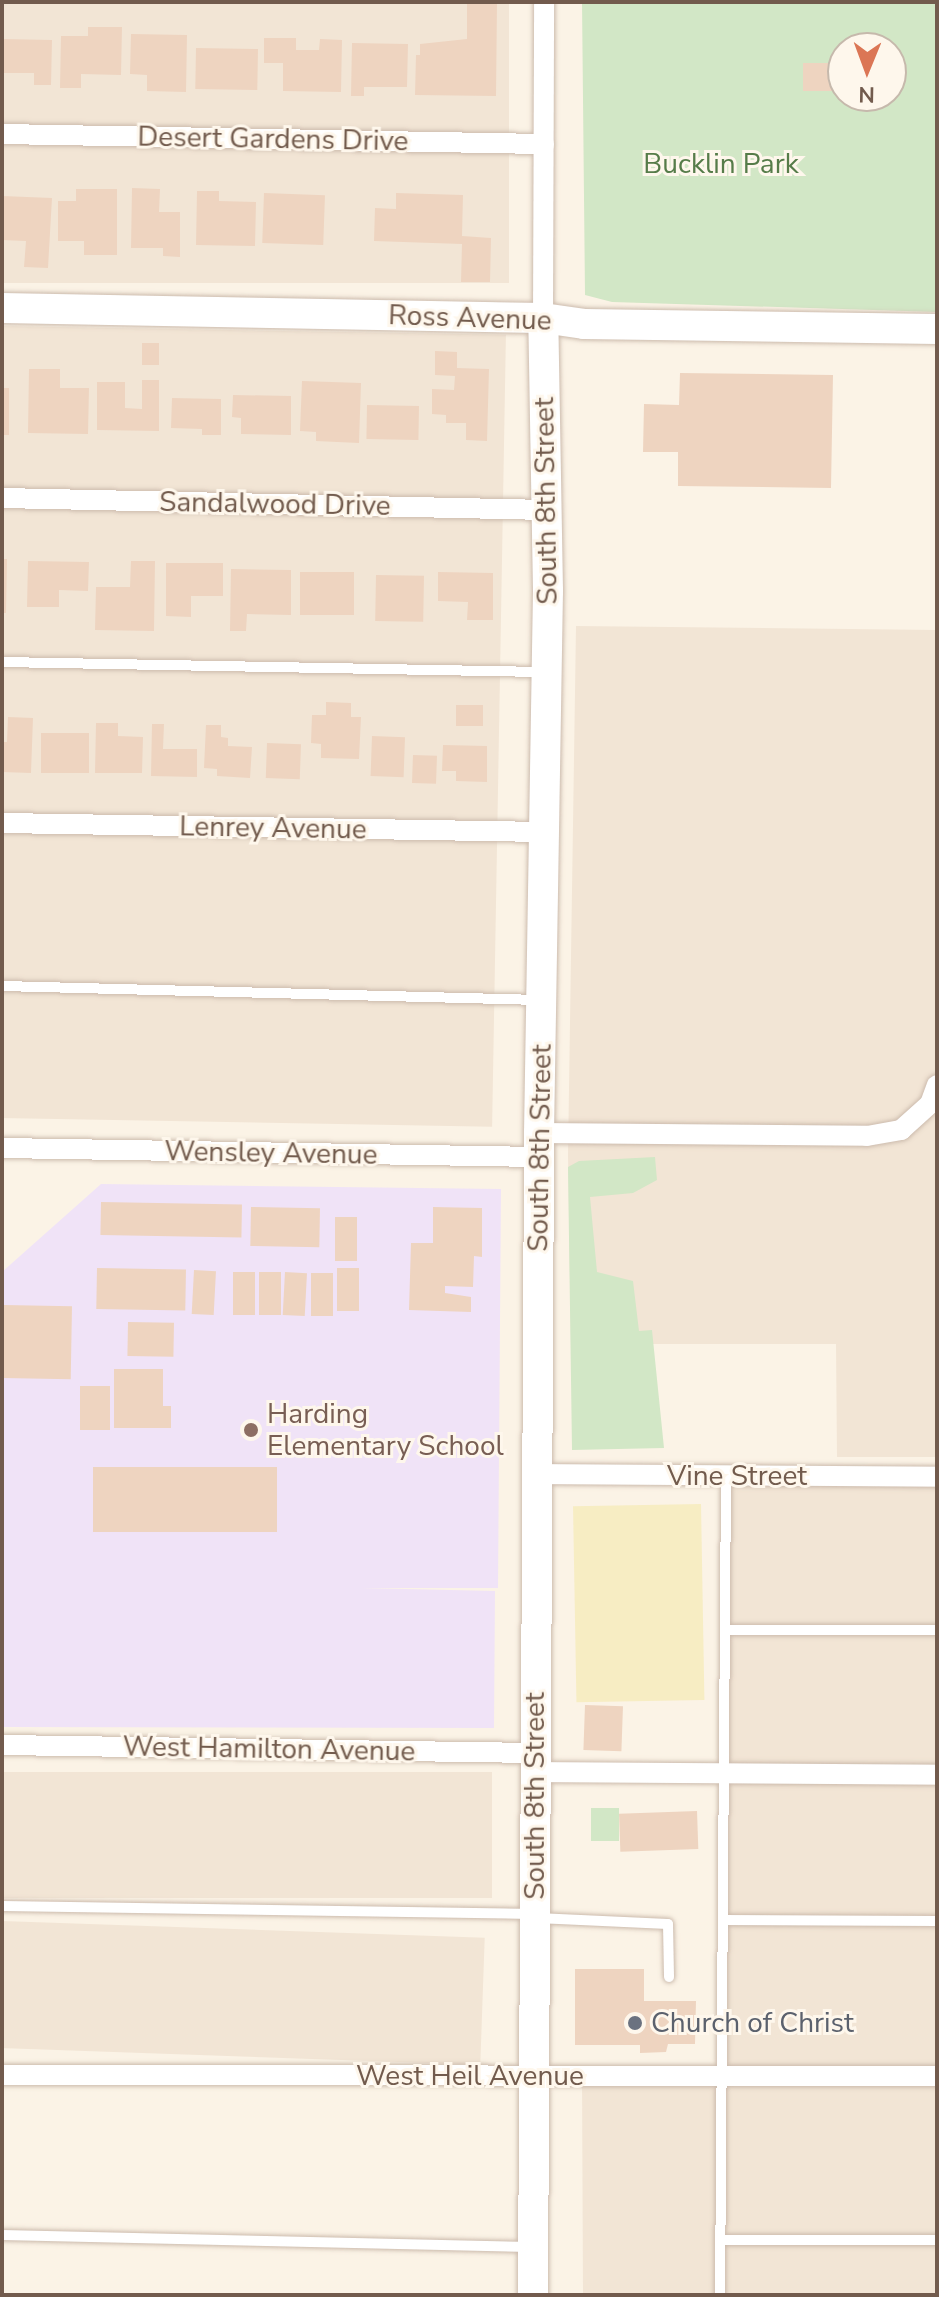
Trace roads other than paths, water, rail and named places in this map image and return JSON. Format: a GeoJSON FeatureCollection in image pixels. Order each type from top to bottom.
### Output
{"type":"FeatureCollection","features":[{"type":"Feature","properties":{"kind":"street","name":"South 8th Street"},"geometry":{"type":"LineString","coordinates":[[533,2295],[539,1145],[548,510],[543,318],[544,2]]}},
{"type":"Feature","properties":{"kind":"street","name":"Desert Gardens Drive"},"geometry":{"type":"LineString","coordinates":[[2,134],[544,144]]}},
{"type":"Feature","properties":{"kind":"street","name":"Ross Avenue"},"geometry":{"type":"LineString","coordinates":[[2,308],[543,318],[584,324],[937,329]]}},
{"type":"Feature","properties":{"kind":"street","name":"Sandalwood Drive"},"geometry":{"type":"LineString","coordinates":[[2,498],[548,510]]}},
{"type":"Feature","properties":{"kind":"street","name":"Lenrey Avenue"},"geometry":{"type":"LineString","coordinates":[[2,823],[544,832]]}},
{"type":"Feature","properties":{"kind":"street","name":"Wensley Avenue"},"geometry":{"type":"LineString","coordinates":[[2,1148],[539,1145],[867,1136],[901,1130],[930,1104],[937,1085]]}},
{"type":"Feature","properties":{"kind":"street","name":"Vine Street"},"geometry":{"type":"LineString","coordinates":[[537,1474],[937,1477]]}},
{"type":"Feature","properties":{"kind":"street","name":"West Hamilton Avenue"},"geometry":{"type":"LineString","coordinates":[[2,1745],[536,1763],[724,1774],[937,1775]]}},
{"type":"Feature","properties":{"kind":"street","name":"West Heil Avenue"},"geometry":{"type":"LineString","coordinates":[[2,2075],[937,2076]]}},
{"type":"Feature","properties":{"kind":"lane"},"geometry":{"type":"LineString","coordinates":[[2,662],[546,672]]}},
{"type":"Feature","properties":{"kind":"lane"},"geometry":{"type":"LineString","coordinates":[[2,986],[541,1000]]}},
{"type":"Feature","properties":{"kind":"lane"},"geometry":{"type":"LineString","coordinates":[[720,2295],[726,1476]]}},
{"type":"Feature","properties":{"kind":"lane"},"geometry":{"type":"LineString","coordinates":[[725,1630],[937,1630]]}},
{"type":"Feature","properties":{"kind":"lane"},"geometry":{"type":"LineString","coordinates":[[2,1906],[535,1916],[668,1924],[669,1977]]}},
{"type":"Feature","properties":{"kind":"lane"},"geometry":{"type":"LineString","coordinates":[[723,1920],[937,1921]]}},
{"type":"Feature","properties":{"kind":"lane"},"geometry":{"type":"LineString","coordinates":[[2,2235],[533,2247]]}},
{"type":"Feature","properties":{"kind":"lane"},"geometry":{"type":"LineString","coordinates":[[720,2240],[937,2240]]}},
{"type":"Feature","properties":{"kind":"place","name":"Harding Elementary School"},"geometry":{"type":"Point","coordinates":[251,1430]}},
{"type":"Feature","properties":{"kind":"place","name":"Church of Christ"},"geometry":{"type":"Point","coordinates":[635,2023]}},
{"type":"Feature","properties":{"kind":"park label","name":"Bucklin Park"},"geometry":{"type":"Point","coordinates":[721,164]}}]}
